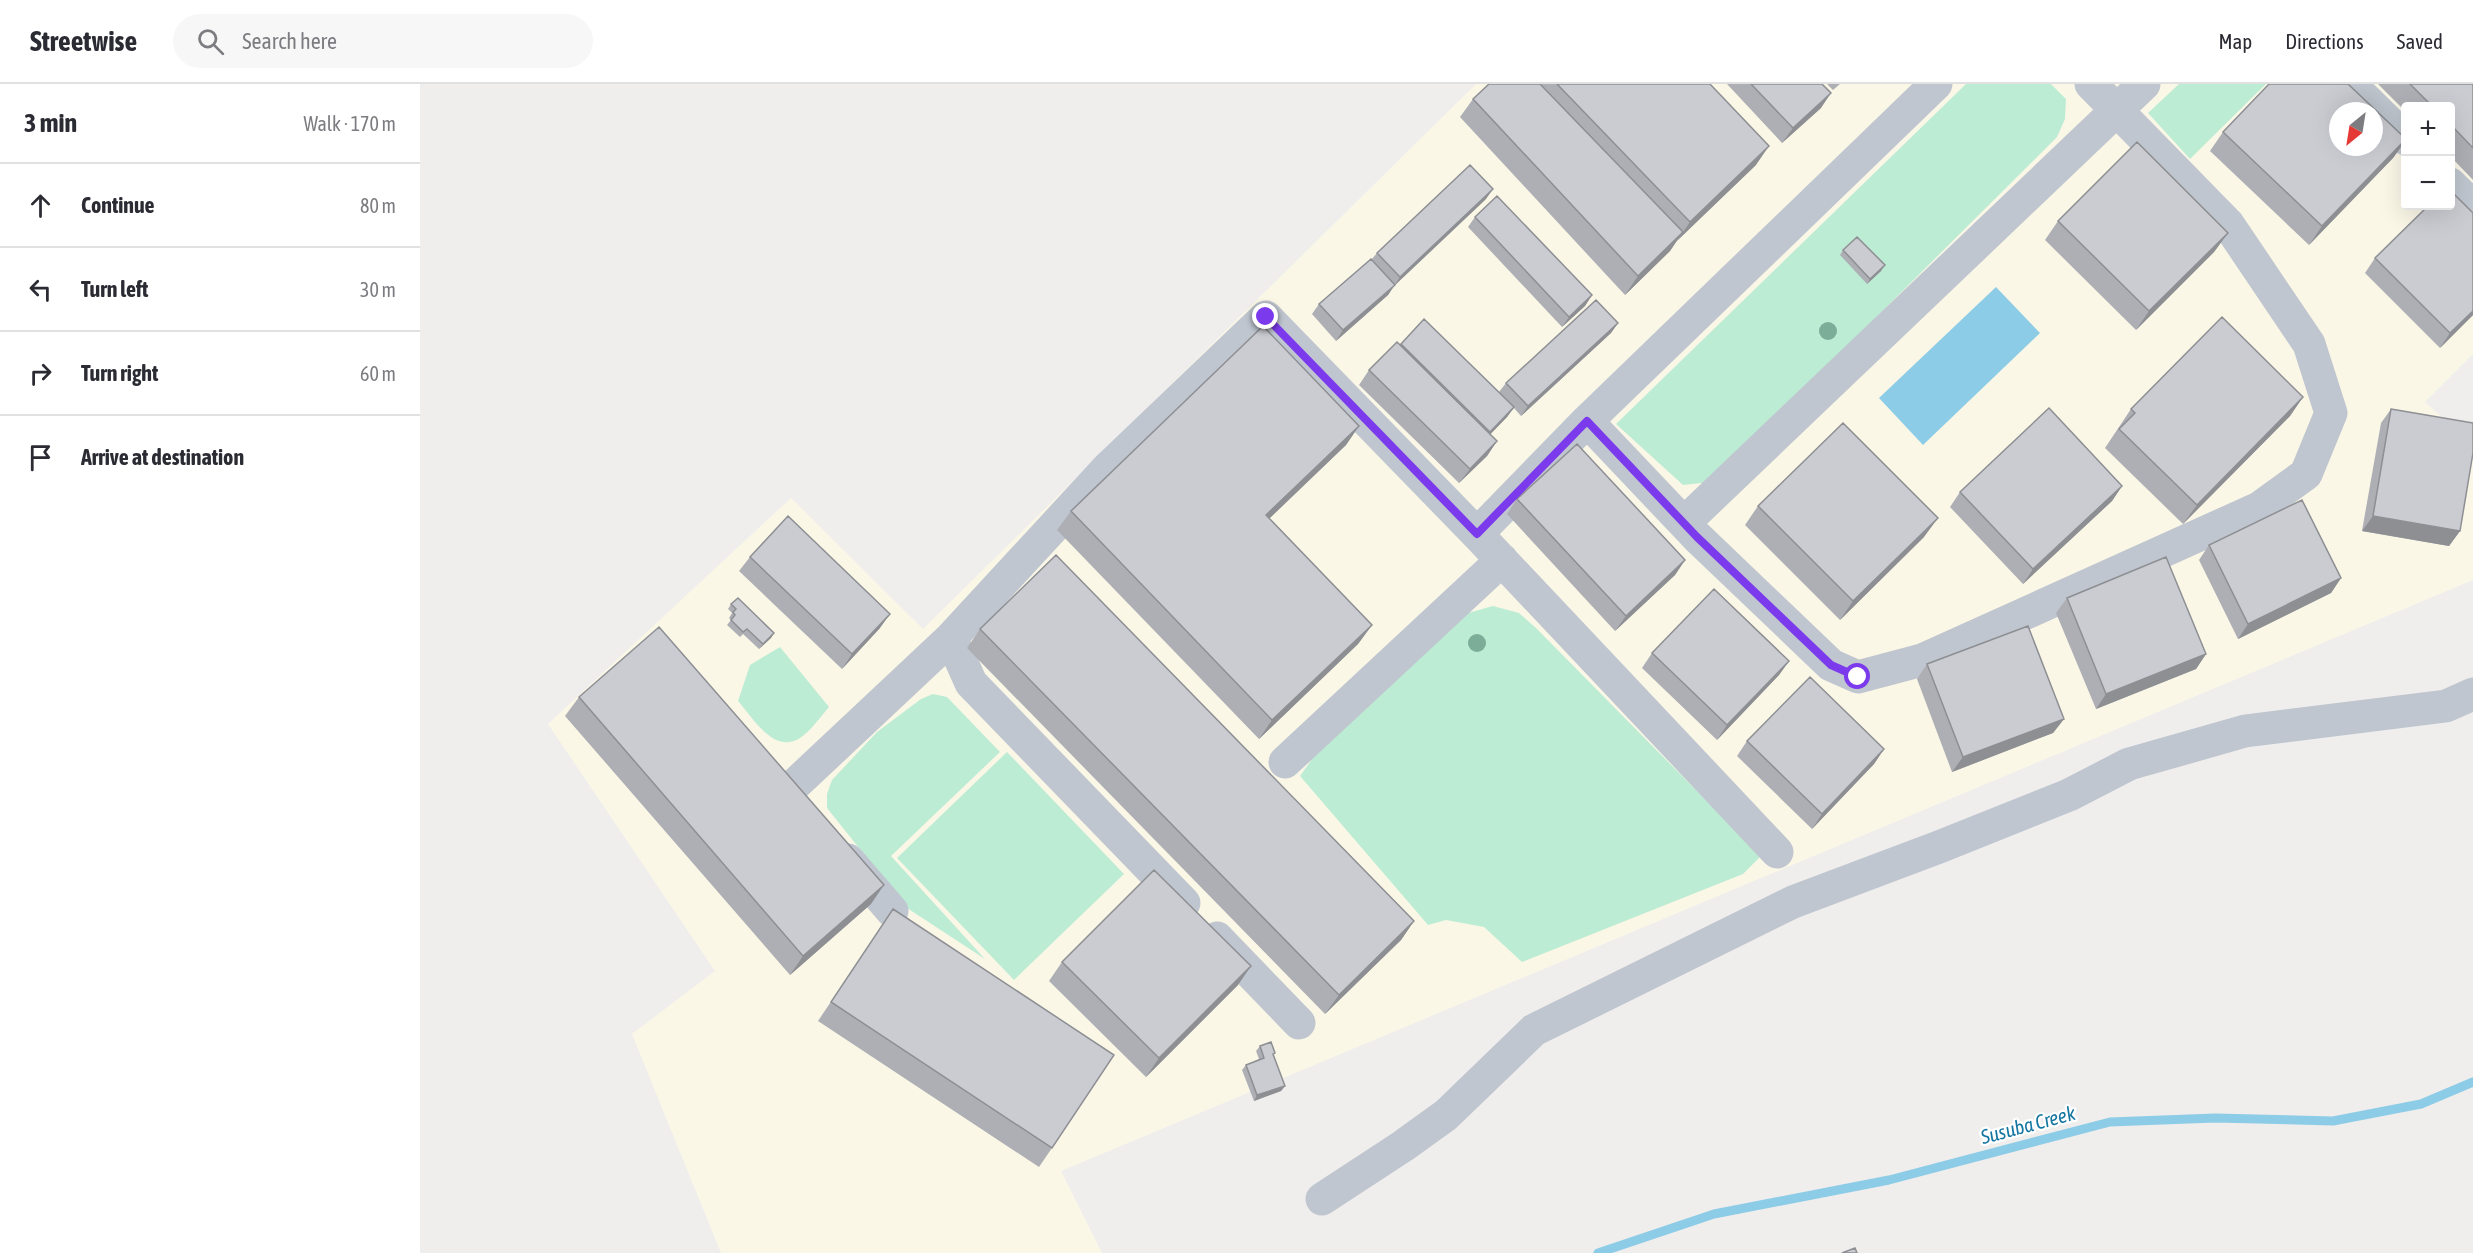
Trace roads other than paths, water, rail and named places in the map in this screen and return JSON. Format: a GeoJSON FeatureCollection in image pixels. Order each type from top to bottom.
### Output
{"type":"FeatureCollection","features":[{"type":"Feature","properties":{"kind":"street"},"geometry":{"type":"LineString","coordinates":[[1477,534],[1587,421],[1936,84]]}},
{"type":"Feature","properties":{"kind":"street"},"geometry":{"type":"LineString","coordinates":[[1587,421],[1684,523],[1831,665],[1858,677],[1922,660],[2259,508],[2306,474],[2331,413],[2309,344],[2228,224],[2091,84]]}},
{"type":"Feature","properties":{"kind":"street"},"geometry":{"type":"LineString","coordinates":[[1684,523],[2144,84]]}},
{"type":"Feature","properties":{"kind":"street"},"geometry":{"type":"LineString","coordinates":[[2350,84],[2401,134]]}},
{"type":"Feature","properties":{"kind":"street"},"geometry":{"type":"LineString","coordinates":[[2455,188],[2473,206]]}},
{"type":"Feature","properties":{"kind":"street"},"geometry":{"type":"LineString","coordinates":[[788,791],[951,638],[1107,469],[1266,317],[1502,560],[1776,852]]}},
{"type":"Feature","properties":{"kind":"street"},"geometry":{"type":"LineString","coordinates":[[1285,762],[1502,560]]}},
{"type":"Feature","properties":{"kind":"street"},"geometry":{"type":"LineString","coordinates":[[951,638],[971,683],[1299,1023]]}},
{"type":"Feature","properties":{"kind":"street"},"geometry":{"type":"LineString","coordinates":[[1322,1199],[1446,1115],[1534,1030],[1793,902],[1939,848],[2058,799],[2129,764],[2245,731],[2446,706],[2473,694]]}},
{"type":"Feature","properties":{"kind":"street"},"geometry":{"type":"LineString","coordinates":[[765,765],[892,911]]}},
{"type":"Feature","properties":{"kind":"water"},"geometry":{"type":"Polygon","coordinates":[[[1996,287],[2040,333],[1923,445],[1879,398],[1996,287]]]}},
{"type":"Feature","properties":{"kind":"waterway","name":"Susuba Creek"},"geometry":{"type":"LineString","coordinates":[[1598,1253],[1714,1214],[1889,1180],[2110,1122],[2215,1118],[2333,1121],[2421,1104],[2473,1082]]}}]}
